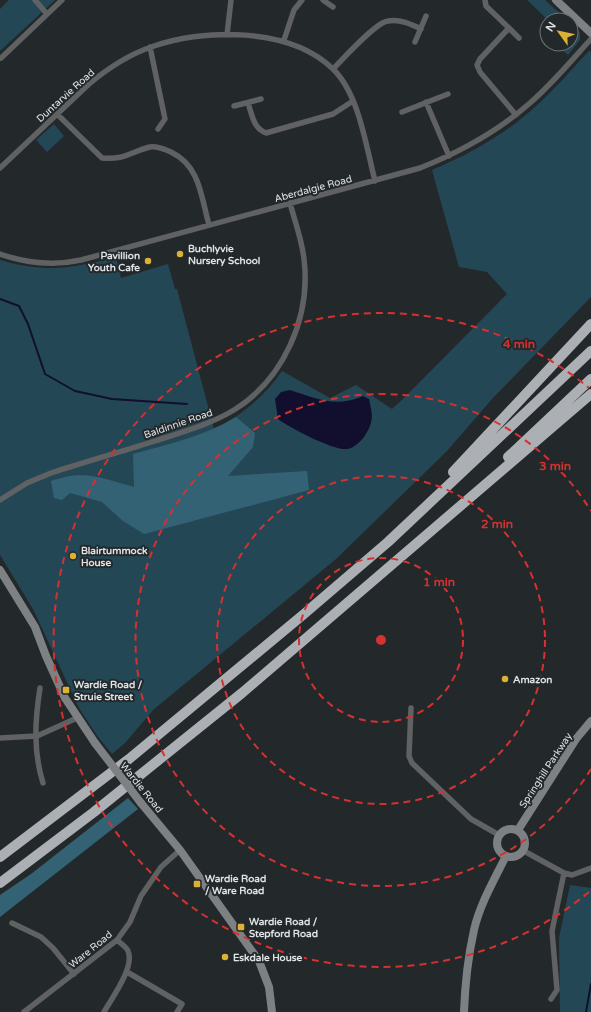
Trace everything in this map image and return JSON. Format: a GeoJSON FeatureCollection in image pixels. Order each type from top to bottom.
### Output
{"type":"FeatureCollection","features":[{"type":"Feature","properties":{"kind":"highway"},"geometry":{"type":"LineString","coordinates":[[388,542],[591,324]]}},
{"type":"Feature","properties":{"kind":"highway"},"geometry":{"type":"LineString","coordinates":[[0,857],[129,759],[304,614],[388,542],[591,351]]}},
{"type":"Feature","properties":{"kind":"highway"},"geometry":{"type":"LineString","coordinates":[[400,557],[591,379]]}},
{"type":"Feature","properties":{"kind":"highway"},"geometry":{"type":"LineString","coordinates":[[0,883],[94,812],[211,718],[591,394]]}},
{"type":"Feature","properties":{"kind":"street"},"geometry":{"type":"LineString","coordinates":[[35,0],[47,14]]}},
{"type":"Feature","properties":{"kind":"street"},"geometry":{"type":"LineString","coordinates":[[1,58],[62,0]]}},
{"type":"Feature","properties":{"kind":"street"},"geometry":{"type":"LineString","coordinates":[[227,35],[231,0]]}},
{"type":"Feature","properties":{"kind":"street"},"geometry":{"type":"LineString","coordinates":[[284,40],[294,10],[302,0]]}},
{"type":"Feature","properties":{"kind":"street"},"geometry":{"type":"LineString","coordinates":[[323,0],[332,7]]}},
{"type":"Feature","properties":{"kind":"street"},"geometry":{"type":"LineString","coordinates":[[485,0],[486,6],[519,38]]}},
{"type":"Feature","properties":{"kind":"street"},"geometry":{"type":"LineString","coordinates":[[556,0],[591,33]]}},
{"type":"Feature","properties":{"kind":"street"},"geometry":{"type":"LineString","coordinates":[[415,42],[426,16]]}},
{"type":"Feature","properties":{"kind":"street"},"geometry":{"type":"LineString","coordinates":[[332,69],[377,26],[387,21],[406,22],[421,29]]}},
{"type":"Feature","properties":{"kind":"street"},"geometry":{"type":"LineString","coordinates":[[509,28],[480,59],[477,65],[480,72],[516,115]]}},
{"type":"Feature","properties":{"kind":"street","name":"Duntarvie Road"},"geometry":{"type":"LineString","coordinates":[[1,164],[104,72],[150,47],[172,41],[208,35],[227,35],[284,40],[307,51],[332,69],[346,86],[353,101],[375,181]]}},
{"type":"Feature","properties":{"kind":"street","name":"Aberdalgie Road"},"geometry":{"type":"LineString","coordinates":[[0,254],[28,262],[72,262],[420,168],[449,156],[488,136],[516,115],[542,92],[591,39]]}},
{"type":"Feature","properties":{"kind":"street"},"geometry":{"type":"LineString","coordinates":[[150,47],[165,119],[158,129]]}},
{"type":"Feature","properties":{"kind":"street"},"geometry":{"type":"LineString","coordinates":[[402,112],[448,94]]}},
{"type":"Feature","properties":{"kind":"street"},"geometry":{"type":"LineString","coordinates":[[234,106],[261,99]]}},
{"type":"Feature","properties":{"kind":"street"},"geometry":{"type":"LineString","coordinates":[[248,103],[255,125],[260,131],[266,132],[333,114],[353,101]]}},
{"type":"Feature","properties":{"kind":"street"},"geometry":{"type":"LineString","coordinates":[[426,102],[449,156]]}},
{"type":"Feature","properties":{"kind":"street"},"geometry":{"type":"LineString","coordinates":[[56,114],[102,158],[117,159],[151,147],[163,148],[180,157],[192,168],[209,225]]}},
{"type":"Feature","properties":{"kind":"street","name":"Baldinnie Road"},"geometry":{"type":"LineString","coordinates":[[0,500],[27,483],[51,473],[215,420],[243,404],[263,385],[287,351],[297,328],[303,304],[304,259],[290,203]]}},
{"type":"Feature","properties":{"kind":"street","name":"Wardie Road"},"geometry":{"type":"LineString","coordinates":[[0,570],[35,627],[59,685],[77,718],[94,743],[180,850],[258,961],[269,987],[272,1012]]}},
{"type":"Feature","properties":{"kind":"street"},"geometry":{"type":"LineString","coordinates":[[40,688],[35,720],[37,736],[35,743],[43,783]]}},
{"type":"Feature","properties":{"kind":"street"},"geometry":{"type":"LineString","coordinates":[[411,708],[409,756],[412,763],[471,818],[499,835]]}},
{"type":"Feature","properties":{"kind":"street"},"geometry":{"type":"LineString","coordinates":[[0,738],[37,736],[77,718]]}},
{"type":"Feature","properties":{"kind":"street","name":"Springhill Parkway"},"geometry":{"type":"LineString","coordinates":[[518,830],[576,739],[591,721]]}},
{"type":"Feature","properties":{"kind":"street"},"geometry":{"type":"LineString","coordinates":[[506,830],[518,830],[524,837],[526,846],[524,851],[514,857],[506,856],[498,850],[497,845],[499,835],[506,830]]}},
{"type":"Feature","properties":{"kind":"street","name":"Ware Road"},"geometry":{"type":"LineString","coordinates":[[24,1012],[117,940],[130,922],[141,896],[161,866],[180,850]]}},
{"type":"Feature","properties":{"kind":"street"},"geometry":{"type":"LineString","coordinates":[[524,851],[564,873],[572,875],[591,868]]}},
{"type":"Feature","properties":{"kind":"street"},"geometry":{"type":"LineString","coordinates":[[464,1012],[466,983],[475,929],[489,889],[506,856]]}},
{"type":"Feature","properties":{"kind":"street"},"geometry":{"type":"LineString","coordinates":[[551,999],[557,990],[552,931],[564,873]]}},
{"type":"Feature","properties":{"kind":"street"},"geometry":{"type":"LineString","coordinates":[[12,923],[41,937],[53,948],[74,974]]}},
{"type":"Feature","properties":{"kind":"street"},"geometry":{"type":"LineString","coordinates":[[104,1012],[127,972],[130,959],[128,950],[117,940]]}},
{"type":"Feature","properties":{"kind":"street"},"geometry":{"type":"LineString","coordinates":[[127,972],[182,1004],[177,1012]]}},
{"type":"Feature","properties":{"kind":"shaded area"},"geometry":{"type":"Polygon","coordinates":[[[9,0],[55,0],[0,51],[0,9],[9,0]]]}},
{"type":"Feature","properties":{"kind":"shaded area"},"geometry":{"type":"Polygon","coordinates":[[[527,0],[545,0],[558,12],[540,12],[527,0]]]}},
{"type":"Feature","properties":{"kind":"shaded area"},"geometry":{"type":"Polygon","coordinates":[[[589,51],[591,51],[591,297],[492,399],[447,451],[336,559],[153,710],[125,743],[112,754],[98,737],[79,708],[33,609],[0,555],[0,260],[31,267],[58,268],[71,267],[116,257],[121,278],[168,264],[175,289],[177,289],[214,429],[243,412],[268,389],[282,371],[330,398],[356,385],[392,409],[507,294],[487,272],[459,267],[432,170],[474,150],[512,126],[557,86],[589,51]]]}},
{"type":"Feature","properties":{"kind":"shaded area"},"geometry":{"type":"Polygon","coordinates":[[[54,124],[64,136],[47,152],[36,140],[54,124]]]}},
{"type":"Feature","properties":{"kind":"shaded area"},"geometry":{"type":"Polygon","coordinates":[[[290,390],[318,399],[335,402],[353,400],[363,396],[369,399],[372,419],[370,427],[359,443],[347,449],[341,449],[312,438],[278,419],[275,399],[281,392],[290,390]]]}},
{"type":"Feature","properties":{"kind":"shaded area"},"geometry":{"type":"Polygon","coordinates":[[[236,417],[255,433],[253,447],[228,476],[307,471],[309,490],[144,534],[123,521],[102,502],[70,493],[62,500],[54,498],[51,481],[63,477],[84,475],[93,476],[134,487],[133,454],[199,434],[224,424],[236,417]]]}},
{"type":"Feature","properties":{"kind":"shaded area"},"geometry":{"type":"Polygon","coordinates":[[[128,798],[138,809],[0,917],[0,895],[31,874],[128,798]]]}},
{"type":"Feature","properties":{"kind":"shaded area"},"geometry":{"type":"Polygon","coordinates":[[[570,885],[591,888],[591,1012],[560,1012],[559,938],[570,885]]]}},
{"type":"Feature","properties":{"kind":"waterway"},"geometry":{"type":"LineString","coordinates":[[0,299],[19,306],[28,324],[45,374],[75,391],[112,399],[187,404]]}},
{"type":"Feature","properties":{"kind":"waterway"},"geometry":{"type":"LineString","coordinates":[[586,1012],[591,984]]}},
{"type":"Feature","properties":{"kind":"place","name":"Buchlyvie Nursery School"},"geometry":{"type":"Point","coordinates":[180,254]}},
{"type":"Feature","properties":{"kind":"place","name":"Pavillion Youth Cafe"},"geometry":{"type":"Point","coordinates":[148,261]}},
{"type":"Feature","properties":{"kind":"place","name":"Blairtummock House"},"geometry":{"type":"Point","coordinates":[73,556]}},
{"type":"Feature","properties":{"kind":"place","name":"Amazon"},"geometry":{"type":"Point","coordinates":[505,679]}},
{"type":"Feature","properties":{"kind":"place","name":"Wardie Road / Struie Street"},"geometry":{"type":"Point","coordinates":[66,690]}},
{"type":"Feature","properties":{"kind":"place","name":"Wardie Road / Ware Road"},"geometry":{"type":"Point","coordinates":[197,884]}},
{"type":"Feature","properties":{"kind":"place","name":"Wardie Road / Stepford Road"},"geometry":{"type":"Point","coordinates":[241,927]}},
{"type":"Feature","properties":{"kind":"place","name":"Eskdale House"},"geometry":{"type":"Point","coordinates":[225,957]}}]}
